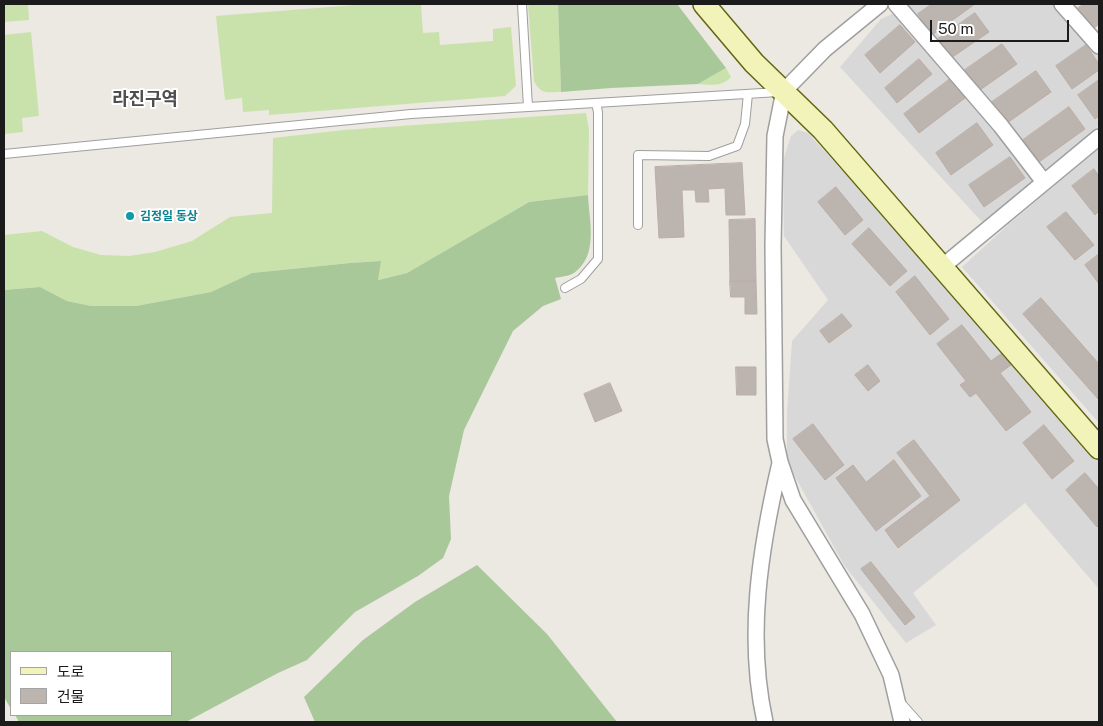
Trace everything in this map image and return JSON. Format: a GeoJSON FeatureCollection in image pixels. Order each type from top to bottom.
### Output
{"type":"FeatureCollection","features":[{"type":"Feature","properties":{"kind":"street"},"geometry":{"type":"LineString","coordinates":[[704,4],[754,63],[823,130],[1098,444]]}},
{"type":"Feature","properties":{"kind":"street"},"geometry":{"type":"LineString","coordinates":[[880,4],[825,49],[784,92],[775,136],[773,246],[776,439],[780,462],[793,500],[862,614],[891,676],[902,722]]}},
{"type":"Feature","properties":{"kind":"street"},"geometry":{"type":"LineString","coordinates":[[896,4],[1001,126],[1044,182]]}},
{"type":"Feature","properties":{"kind":"street"},"geometry":{"type":"LineString","coordinates":[[1062,4],[1099,46]]}},
{"type":"Feature","properties":{"kind":"street"},"geometry":{"type":"LineString","coordinates":[[942,267],[1099,137]]}},
{"type":"Feature","properties":{"kind":"street"},"geometry":{"type":"LineString","coordinates":[[765,722],[759,695],[755,639],[758,577],[767,517],[780,462]]}},
{"type":"Feature","properties":{"kind":"lane"},"geometry":{"type":"LineString","coordinates":[[522,4],[528,107]]}},
{"type":"Feature","properties":{"kind":"lane"},"geometry":{"type":"LineString","coordinates":[[4,154],[410,114],[784,92]]}},
{"type":"Feature","properties":{"kind":"lane"},"geometry":{"type":"LineString","coordinates":[[638,225],[638,155],[709,156],[737,146],[745,124],[748,94]]}},
{"type":"Feature","properties":{"kind":"lane"},"geometry":{"type":"LineString","coordinates":[[565,288],[581,279],[598,259],[598,112],[596,103]]}},
{"type":"Feature","properties":{"kind":"lane"},"geometry":{"type":"LineString","coordinates":[[896,698],[918,722]]}},
{"type":"Feature","properties":{"kind":"shaded area"},"geometry":{"type":"Polygon","coordinates":[[[905,4],[1056,4],[1099,54],[1099,126],[1043,171],[905,4]]]}},
{"type":"Feature","properties":{"kind":"shaded area"},"geometry":{"type":"Polygon","coordinates":[[[895,13],[948,72],[1035,180],[982,222],[840,67],[881,19],[895,13]]]}},
{"type":"Feature","properties":{"kind":"shaded area"},"geometry":{"type":"Polygon","coordinates":[[[798,130],[808,133],[1006,350],[1099,459],[1099,589],[1025,503],[913,593],[936,625],[906,643],[844,565],[787,462],[787,413],[792,341],[828,300],[784,236],[783,161],[791,136],[798,130]]]}},
{"type":"Feature","properties":{"kind":"shaded area"},"geometry":{"type":"Polygon","coordinates":[[[1099,148],[1099,423],[962,267],[1009,224],[1099,148]]]}},
{"type":"Feature","properties":{"kind":"green space"},"geometry":{"type":"Polygon","coordinates":[[[4,4],[28,4],[29,20],[4,22],[4,4]]]}},
{"type":"Feature","properties":{"kind":"green space"},"geometry":{"type":"Polygon","coordinates":[[[367,4],[421,4],[423,33],[439,32],[440,45],[493,41],[493,29],[511,27],[516,86],[505,96],[269,115],[269,110],[243,112],[242,98],[225,100],[216,16],[367,4]]]}},
{"type":"Feature","properties":{"kind":"green space"},"geometry":{"type":"Polygon","coordinates":[[[528,4],[558,4],[561,92],[542,91],[534,81],[528,4]]]}},
{"type":"Feature","properties":{"kind":"green space"},"geometry":{"type":"Polygon","coordinates":[[[558,4],[677,4],[726,68],[698,84],[561,92],[558,4]]]}},
{"type":"Feature","properties":{"kind":"green space"},"geometry":{"type":"Polygon","coordinates":[[[31,32],[39,116],[22,118],[23,132],[4,134],[4,35],[31,32]]]}},
{"type":"Feature","properties":{"kind":"green space"},"geometry":{"type":"Polygon","coordinates":[[[726,68],[731,77],[728,80],[716,85],[698,84],[726,68]]]}},
{"type":"Feature","properties":{"kind":"green space"},"geometry":{"type":"Polygon","coordinates":[[[586,113],[589,130],[588,195],[529,202],[407,273],[377,280],[380,261],[252,273],[211,292],[136,306],[91,306],[67,301],[40,287],[4,290],[4,235],[42,231],[73,247],[101,255],[129,256],[155,252],[192,241],[230,217],[272,213],[273,138],[344,130],[586,113]]]}},
{"type":"Feature","properties":{"kind":"green space"},"geometry":{"type":"Polygon","coordinates":[[[588,195],[591,226],[590,247],[582,266],[574,273],[555,278],[561,299],[543,306],[513,331],[464,430],[449,496],[451,539],[443,558],[418,576],[355,612],[307,660],[278,673],[186,722],[19,722],[16,716],[172,716],[172,651],[10,651],[10,707],[4,697],[4,290],[40,287],[67,301],[91,306],[136,306],[211,292],[252,273],[381,261],[378,280],[407,273],[529,202],[588,195]]]}},
{"type":"Feature","properties":{"kind":"green space"},"geometry":{"type":"Polygon","coordinates":[[[477,565],[547,634],[617,722],[315,722],[304,697],[363,640],[415,602],[477,565]]]}},
{"type":"Feature","properties":{"kind":"building"},"geometry":{"type":"Polygon","coordinates":[[[932,4],[975,4],[932,35],[918,14],[932,4]]]}},
{"type":"Feature","properties":{"kind":"building"},"geometry":{"type":"Polygon","coordinates":[[[1084,4],[1099,4],[1099,24],[1093,29],[1078,8],[1084,4]]]}},
{"type":"Feature","properties":{"kind":"building"},"geometry":{"type":"Polygon","coordinates":[[[975,13],[989,32],[951,58],[938,39],[975,13]]]}},
{"type":"Feature","properties":{"kind":"building"},"geometry":{"type":"Polygon","coordinates":[[[900,25],[915,42],[880,73],[865,55],[900,25]]]}},
{"type":"Feature","properties":{"kind":"building"},"geometry":{"type":"Polygon","coordinates":[[[1002,44],[1017,64],[980,90],[965,70],[1002,44]]]}},
{"type":"Feature","properties":{"kind":"building"},"geometry":{"type":"Polygon","coordinates":[[[1086,45],[1099,64],[1099,70],[1072,89],[1056,66],[1086,45]]]}},
{"type":"Feature","properties":{"kind":"building"},"geometry":{"type":"Polygon","coordinates":[[[919,59],[932,74],[897,103],[885,88],[919,59]]]}},
{"type":"Feature","properties":{"kind":"building"},"geometry":{"type":"Polygon","coordinates":[[[1036,71],[1051,92],[1007,123],[992,102],[1036,71]]]}},
{"type":"Feature","properties":{"kind":"building"},"geometry":{"type":"Polygon","coordinates":[[[950,79],[965,98],[919,133],[904,114],[950,79]]]}},
{"type":"Feature","properties":{"kind":"building"},"geometry":{"type":"Polygon","coordinates":[[[1099,80],[1099,116],[1095,119],[1078,95],[1099,80]]]}},
{"type":"Feature","properties":{"kind":"building"},"geometry":{"type":"Polygon","coordinates":[[[1069,107],[1085,129],[1039,162],[1023,140],[1069,107]]]}},
{"type":"Feature","properties":{"kind":"building"},"geometry":{"type":"Polygon","coordinates":[[[977,123],[993,145],[951,175],[936,153],[977,123]]]}},
{"type":"Feature","properties":{"kind":"building"},"geometry":{"type":"Polygon","coordinates":[[[1010,157],[1025,178],[984,207],[969,185],[1010,157]]]}},
{"type":"Feature","properties":{"kind":"building"},"geometry":{"type":"Polygon","coordinates":[[[742,163],[745,215],[726,215],[725,188],[708,189],[709,202],[696,202],[695,190],[682,190],[684,237],[659,238],[655,167],[742,163]]]}},
{"type":"Feature","properties":{"kind":"building"},"geometry":{"type":"Polygon","coordinates":[[[1094,169],[1099,176],[1099,211],[1095,215],[1072,186],[1094,169]]]}},
{"type":"Feature","properties":{"kind":"building"},"geometry":{"type":"Polygon","coordinates":[[[836,187],[863,220],[845,235],[818,202],[836,187]]]}},
{"type":"Feature","properties":{"kind":"building"},"geometry":{"type":"Polygon","coordinates":[[[1066,212],[1094,245],[1075,260],[1047,227],[1066,212]]]}},
{"type":"Feature","properties":{"kind":"building"},"geometry":{"type":"Polygon","coordinates":[[[755,219],[756,281],[730,281],[729,220],[755,219]]]}},
{"type":"Feature","properties":{"kind":"building"},"geometry":{"type":"Polygon","coordinates":[[[869,228],[907,271],[890,286],[852,244],[869,228]]]}},
{"type":"Feature","properties":{"kind":"building"},"geometry":{"type":"Polygon","coordinates":[[[1099,254],[1099,284],[1085,265],[1099,254]]]}},
{"type":"Feature","properties":{"kind":"building"},"geometry":{"type":"Polygon","coordinates":[[[915,276],[949,319],[930,335],[896,292],[915,276]]]}},
{"type":"Feature","properties":{"kind":"building"},"geometry":{"type":"Polygon","coordinates":[[[730,281],[756,281],[757,314],[745,314],[745,297],[731,297],[730,281]]]}},
{"type":"Feature","properties":{"kind":"building"},"geometry":{"type":"Polygon","coordinates":[[[1041,298],[1099,364],[1099,400],[1023,314],[1041,298]]]}},
{"type":"Feature","properties":{"kind":"building"},"geometry":{"type":"Polygon","coordinates":[[[842,314],[852,326],[829,343],[820,331],[842,314]]]}},
{"type":"Feature","properties":{"kind":"building"},"geometry":{"type":"Polygon","coordinates":[[[962,325],[991,361],[1002,353],[1011,365],[1000,373],[1031,412],[1006,431],[976,393],[970,397],[960,385],[966,381],[937,344],[962,325]]]}},
{"type":"Feature","properties":{"kind":"building"},"geometry":{"type":"Polygon","coordinates":[[[868,365],[880,381],[868,391],[855,375],[868,365]]]}},
{"type":"Feature","properties":{"kind":"building"},"geometry":{"type":"Polygon","coordinates":[[[736,367],[756,367],[756,395],[737,395],[736,367]]]}},
{"type":"Feature","properties":{"kind":"building"},"geometry":{"type":"Polygon","coordinates":[[[610,383],[622,411],[595,422],[584,394],[610,383]]]}},
{"type":"Feature","properties":{"kind":"building"},"geometry":{"type":"Polygon","coordinates":[[[813,424],[844,465],[825,480],[793,439],[813,424]]]}},
{"type":"Feature","properties":{"kind":"building"},"geometry":{"type":"Polygon","coordinates":[[[1044,425],[1074,461],[1052,479],[1023,443],[1044,425]]]}},
{"type":"Feature","properties":{"kind":"building"},"geometry":{"type":"Polygon","coordinates":[[[914,440],[960,500],[898,548],[885,530],[930,496],[897,453],[914,440]]]}},
{"type":"Feature","properties":{"kind":"building"},"geometry":{"type":"Polygon","coordinates":[[[894,460],[921,496],[876,531],[836,478],[853,465],[866,482],[894,460]]]}},
{"type":"Feature","properties":{"kind":"building"},"geometry":{"type":"Polygon","coordinates":[[[1085,473],[1099,489],[1099,525],[1097,527],[1066,490],[1085,473]]]}},
{"type":"Feature","properties":{"kind":"building"},"geometry":{"type":"Polygon","coordinates":[[[871,562],[915,617],[905,625],[861,569],[871,562]]]}},
{"type":"Feature","properties":{"kind":"place","name":"김정일 동상"},"geometry":{"type":"Point","coordinates":[130,216]}},
{"type":"Feature","properties":{"kind":"district","name":"라진구역"},"geometry":{"type":"Point","coordinates":[145,99]}}]}
